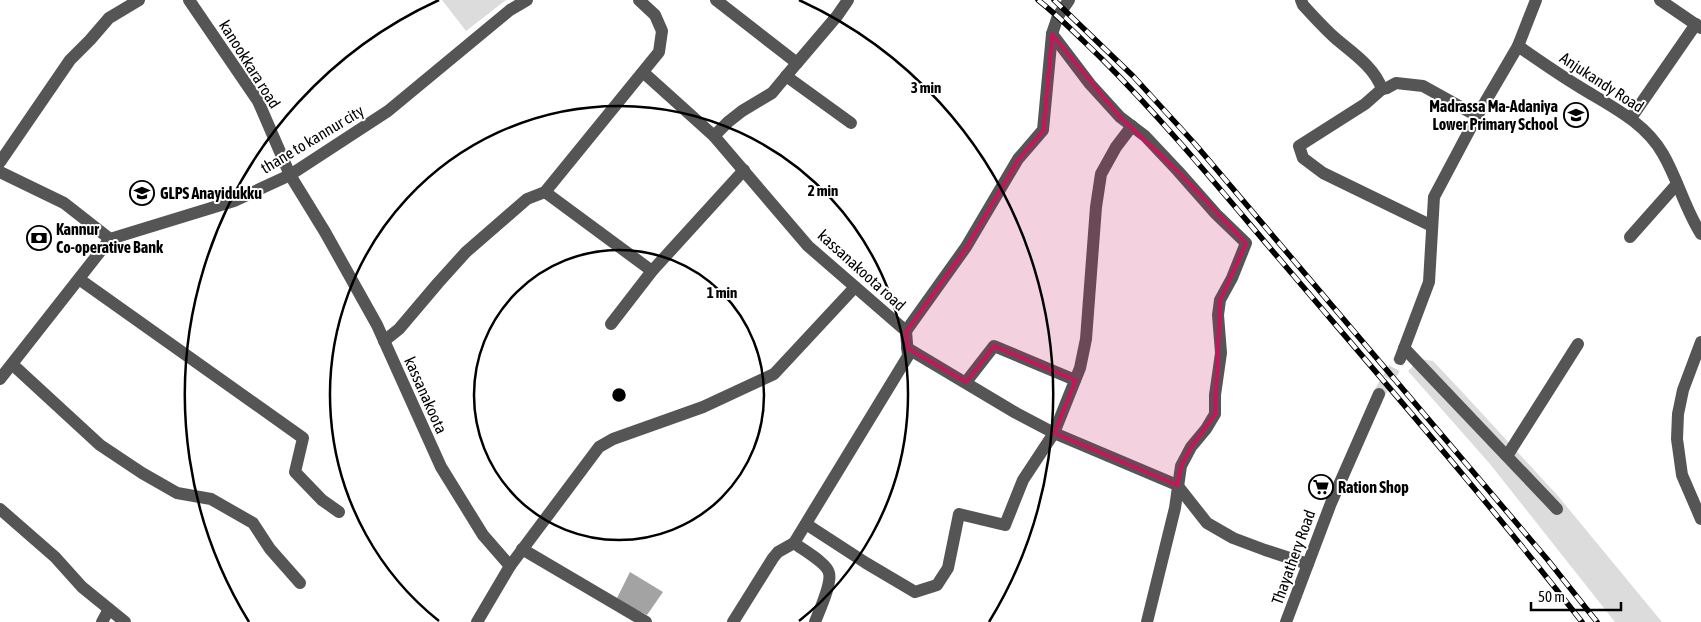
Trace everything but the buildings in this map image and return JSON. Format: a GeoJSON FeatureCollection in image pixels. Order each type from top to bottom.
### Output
{"type":"FeatureCollection","features":[{"type":"Feature","properties":{"kind":"street"},"geometry":{"type":"LineString","coordinates":[[0,162],[70,60],[109,18],[139,0]]}},
{"type":"Feature","properties":{"kind":"street","name":"kanookkara road"},"geometry":{"type":"LineString","coordinates":[[188,0],[258,102],[290,175]]}},
{"type":"Feature","properties":{"kind":"street","name":"thane to kannur city"},"geometry":{"type":"LineString","coordinates":[[110,239],[234,201],[290,175],[388,111],[510,10],[527,0]]}},
{"type":"Feature","properties":{"kind":"street"},"geometry":{"type":"LineString","coordinates":[[384,341],[399,329],[466,252],[527,200],[545,192],[644,73],[659,52],[662,31],[655,15],[639,0]]}},
{"type":"Feature","properties":{"kind":"street"},"geometry":{"type":"LineString","coordinates":[[716,0],[797,63]]}},
{"type":"Feature","properties":{"kind":"street"},"geometry":{"type":"LineString","coordinates":[[714,136],[735,116],[772,93],[848,0]]}},
{"type":"Feature","properties":{"kind":"street"},"geometry":{"type":"LineString","coordinates":[[906,332],[966,247],[1018,159],[1043,130],[1052,34],[1058,16],[1068,0]]}},
{"type":"Feature","properties":{"kind":"street"},"geometry":{"type":"LineString","coordinates":[[1301,0],[1303,5],[1333,36],[1362,61],[1379,82],[1382,89]]}},
{"type":"Feature","properties":{"kind":"street"},"geometry":{"type":"LineString","coordinates":[[1536,0],[1518,46],[1477,116],[1434,197],[1429,282],[1402,354],[1507,456],[1557,509]]}},
{"type":"Feature","properties":{"kind":"street"},"geometry":{"type":"LineString","coordinates":[[1631,118],[1699,26],[1660,0]]}},
{"type":"Feature","properties":{"kind":"street"},"geometry":{"type":"LineString","coordinates":[[1052,34],[1090,84],[1120,117],[1145,136],[1216,214],[1246,243],[1232,278],[1220,300],[1218,315],[1221,353],[1215,395],[1215,414],[1180,466],[1175,508],[1147,622]]}},
{"type":"Feature","properties":{"kind":"street","name":"Anjukandy Road"},"geometry":{"type":"LineString","coordinates":[[1518,46],[1577,86],[1631,118],[1647,132],[1663,154],[1691,218],[1701,234]]}},
{"type":"Feature","properties":{"kind":"street","name":"kassanakoota road"},"geometry":{"type":"LineString","coordinates":[[644,73],[714,136],[808,246],[906,332],[908,356],[794,543]]}},
{"type":"Feature","properties":{"kind":"street"},"geometry":{"type":"LineString","coordinates":[[786,76],[851,123]]}},
{"type":"Feature","properties":{"kind":"street"},"geometry":{"type":"LineString","coordinates":[[1432,226],[1323,173],[1303,158],[1299,146],[1365,104],[1382,89],[1396,83],[1423,86],[1477,116]]}},
{"type":"Feature","properties":{"kind":"street"},"geometry":{"type":"LineString","coordinates":[[806,524],[915,592],[937,585],[948,568],[959,514],[1005,524],[1023,480],[1054,432],[1075,380],[1086,339],[1096,207],[1101,174],[1116,147],[1132,126]]}},
{"type":"Feature","properties":{"kind":"street"},"geometry":{"type":"LineString","coordinates":[[611,324],[652,271],[744,170]]}},
{"type":"Feature","properties":{"kind":"street"},"geometry":{"type":"LineString","coordinates":[[0,172],[64,203],[110,239],[0,379]]}},
{"type":"Feature","properties":{"kind":"street","name":"kassanakoota"},"geometry":{"type":"LineString","coordinates":[[290,175],[326,232],[384,341],[441,467],[483,536],[510,566]]}},
{"type":"Feature","properties":{"kind":"street"},"geometry":{"type":"LineString","coordinates":[[1630,237],[1677,184]]}},
{"type":"Feature","properties":{"kind":"street"},"geometry":{"type":"LineString","coordinates":[[545,192],[652,271]]}},
{"type":"Feature","properties":{"kind":"street"},"geometry":{"type":"LineString","coordinates":[[79,279],[303,438],[295,472],[322,500],[339,512]]}},
{"type":"Feature","properties":{"kind":"street"},"geometry":{"type":"LineString","coordinates":[[477,622],[510,566],[598,447],[613,439],[703,406],[774,374],[855,287]]}},
{"type":"Feature","properties":{"kind":"street"},"geometry":{"type":"LineString","coordinates":[[1701,342],[1683,390],[1678,414],[1677,439],[1682,476],[1701,520]]}},
{"type":"Feature","properties":{"kind":"street"},"geometry":{"type":"LineString","coordinates":[[1507,456],[1578,344]]}},
{"type":"Feature","properties":{"kind":"street"},"geometry":{"type":"LineString","coordinates":[[966,382],[994,346],[1075,380]]}},
{"type":"Feature","properties":{"kind":"street"},"geometry":{"type":"LineString","coordinates":[[907,348],[1016,413],[1054,432],[1177,485],[1207,523],[1233,538],[1308,564]]}},
{"type":"Feature","properties":{"kind":"street"},"geometry":{"type":"LineString","coordinates":[[12,364],[100,446],[177,493],[211,499],[253,523],[270,549],[300,583]]}},
{"type":"Feature","properties":{"kind":"street","name":"Thayathery Road"},"geometry":{"type":"LineString","coordinates":[[1286,622],[1331,503],[1379,394]]}},
{"type":"Feature","properties":{"kind":"street"},"geometry":{"type":"LineString","coordinates":[[1687,487],[1701,489]]}},
{"type":"Feature","properties":{"kind":"street"},"geometry":{"type":"LineString","coordinates":[[0,509],[55,557],[82,587],[125,622]]}},
{"type":"Feature","properties":{"kind":"street"},"geometry":{"type":"LineString","coordinates":[[733,622],[773,558],[778,552],[794,543],[824,564],[830,573],[829,582],[815,622]]}},
{"type":"Feature","properties":{"kind":"street"},"geometry":{"type":"LineString","coordinates":[[522,549],[646,622]]}},
{"type":"Feature","properties":{"kind":"street"},"geometry":{"type":"LineString","coordinates":[[102,622],[109,609]]}},
{"type":"Feature","properties":{"kind":"highlighted area"},"geometry":{"type":"Polygon","coordinates":[[[1052,34],[1120,117],[1178,171],[1246,243],[1220,300],[1215,414],[1191,447],[1181,466],[1177,485],[1054,433],[1075,380],[994,346],[966,382],[907,348],[906,331],[966,247],[1018,159],[1043,130],[1052,34]]]}},
{"type":"Feature","properties":{"kind":"shaded area"},"geometry":{"type":"Polygon","coordinates":[[[442,0],[506,0],[466,31],[442,0]]]}},
{"type":"Feature","properties":{"kind":"shaded area"},"geometry":{"type":"Polygon","coordinates":[[[1420,359],[1433,361],[1558,496],[1662,622],[1615,622],[1490,464],[1408,371],[1420,359]]]}},
{"type":"Feature","properties":{"kind":"shaded area"},"geometry":{"type":"Polygon","coordinates":[[[630,572],[663,592],[647,615],[616,600],[630,572]]]}},
{"type":"Feature","properties":{"kind":"tunnel"},"geometry":{"type":"LineString","coordinates":[[1379,394],[1400,359]]}},
{"type":"Feature","properties":{"kind":"railway"},"geometry":{"type":"LineString","coordinates":[[1038,0],[1063,21],[1102,59],[1191,155],[1469,482],[1582,622]]}},
{"type":"Feature","properties":{"kind":"railway"},"geometry":{"type":"LineString","coordinates":[[1054,0],[1133,76],[1195,144],[1547,559],[1597,622]]}},
{"type":"Feature","properties":{"kind":"place","name":"Madrassa Ma-Adaniya Lower Primary School"},"geometry":{"type":"Point","coordinates":[1576,115]}},
{"type":"Feature","properties":{"kind":"place","name":"GLPS Anayidukku"},"geometry":{"type":"Point","coordinates":[142,193]}},
{"type":"Feature","properties":{"kind":"place","name":"Kannur Co-operative Bank"},"geometry":{"type":"Point","coordinates":[39,238]}},
{"type":"Feature","properties":{"kind":"place","name":"Ration Shop"},"geometry":{"type":"Point","coordinates":[1321,487]}}]}
